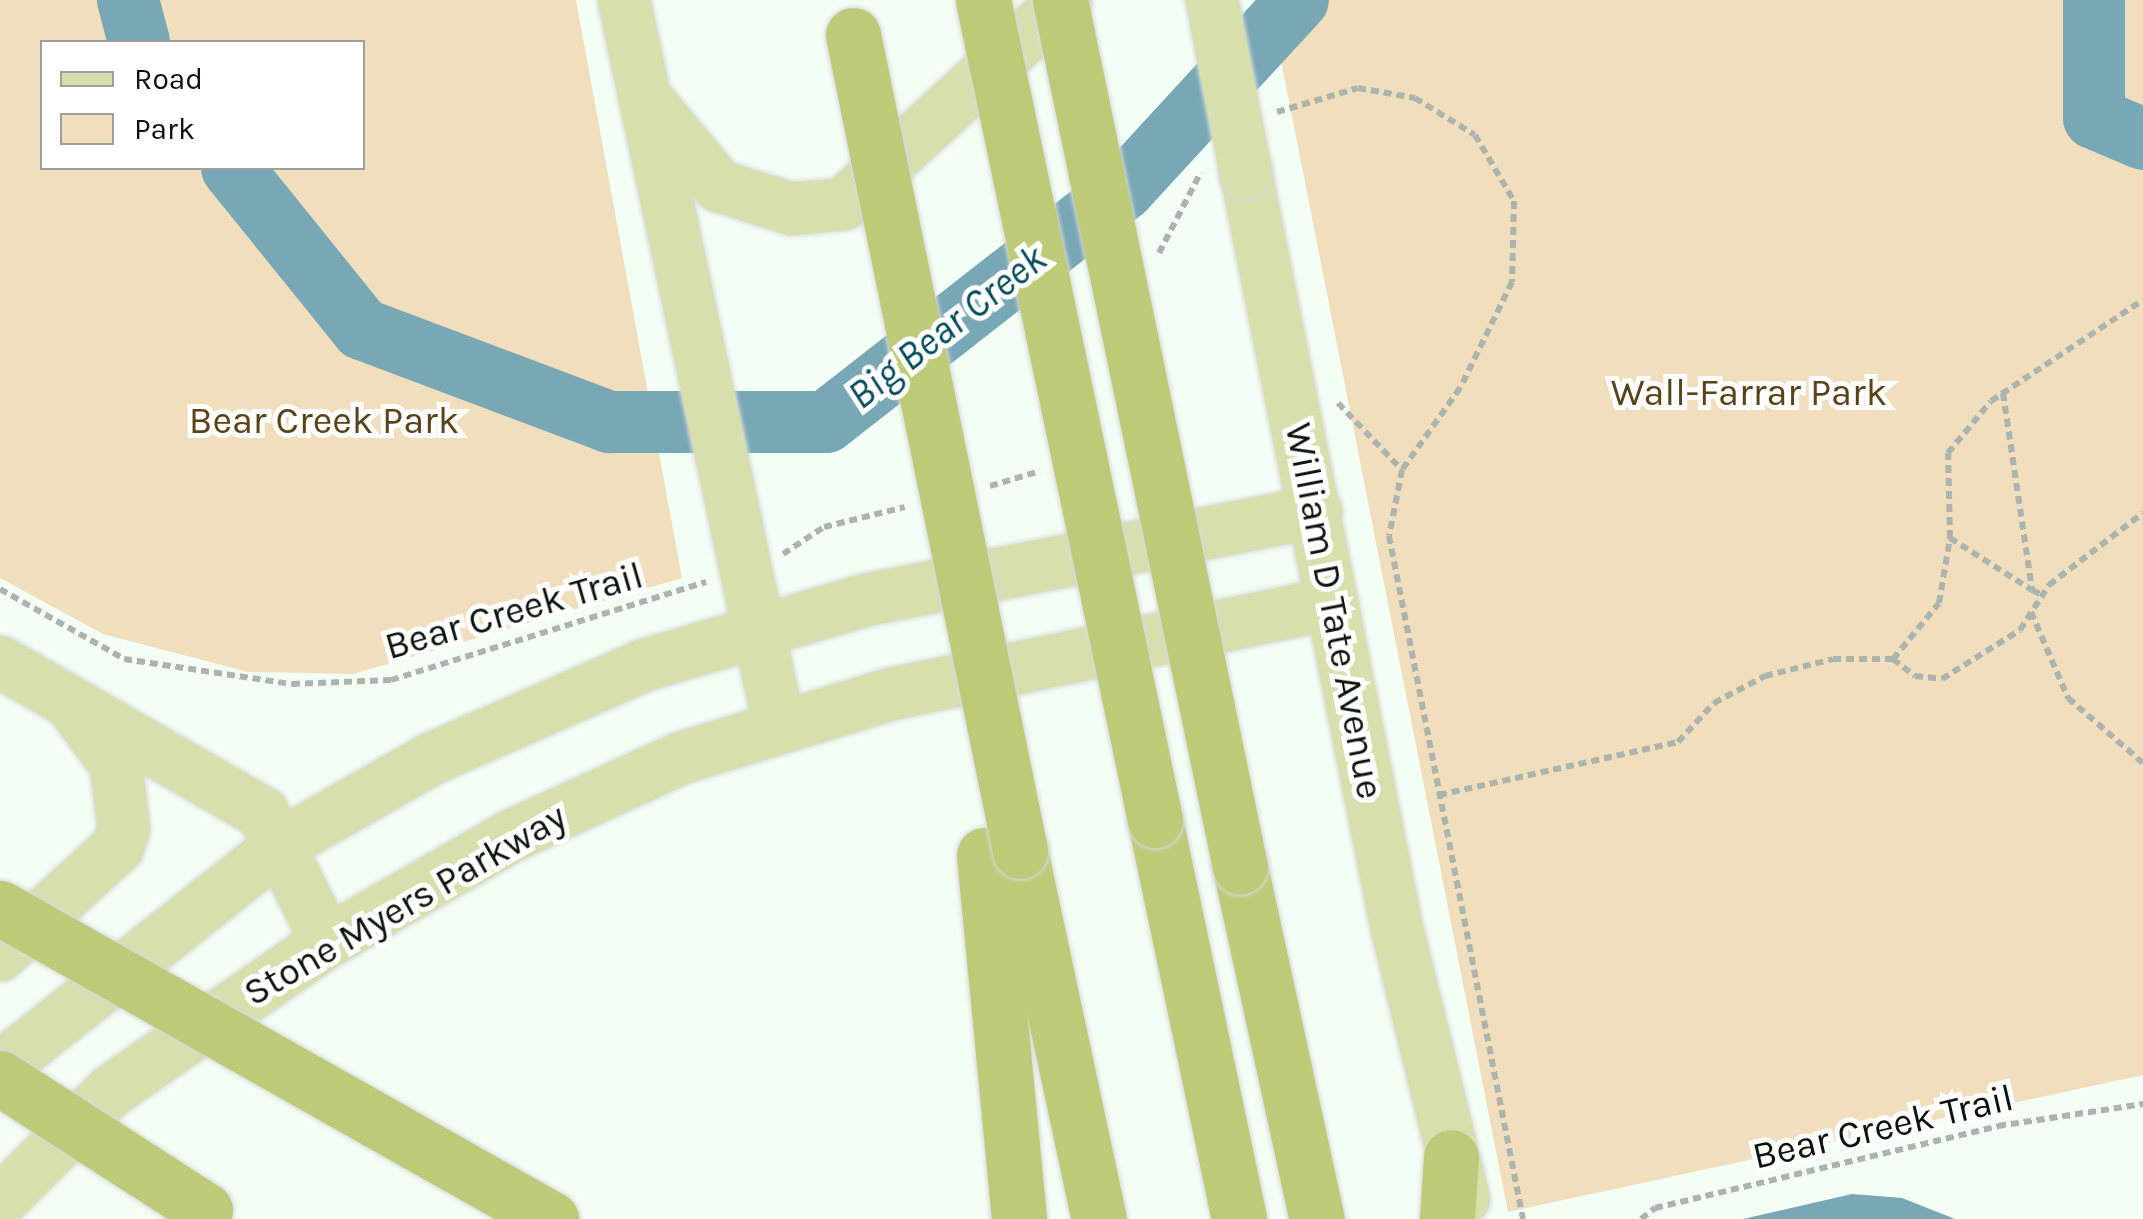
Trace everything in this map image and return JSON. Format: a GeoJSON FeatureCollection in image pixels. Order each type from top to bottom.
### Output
{"type":"FeatureCollection","features":[{"type":"Feature","properties":{"kind":"highway"},"geometry":{"type":"LineString","coordinates":[[983,0],[1239,1219]]}},
{"type":"Feature","properties":{"kind":"highway"},"geometry":{"type":"LineString","coordinates":[[1062,0],[1240,867],[1317,1219]]}},
{"type":"Feature","properties":{"kind":"highway"},"geometry":{"type":"LineString","coordinates":[[850,17],[965,593],[1002,853],[1019,1219]]}},
{"type":"Feature","properties":{"kind":"highway"},"geometry":{"type":"LineString","coordinates":[[1002,853],[1099,1219]]}},
{"type":"Feature","properties":{"kind":"highway"},"geometry":{"type":"LineString","coordinates":[[0,908],[550,1219]]}},
{"type":"Feature","properties":{"kind":"highway"},"geometry":{"type":"LineString","coordinates":[[0,1078],[210,1215]]}},
{"type":"Feature","properties":{"kind":"highway"},"geometry":{"type":"LineString","coordinates":[[1447,1219],[1451,1157]]}},
{"type":"Feature","properties":{"kind":"main road"},"geometry":{"type":"LineString","coordinates":[[624,0],[731,516],[779,725]]}},
{"type":"Feature","properties":{"kind":"main road"},"geometry":{"type":"LineString","coordinates":[[642,88],[668,134],[719,186],[792,209],[844,204],[1062,0]]}},
{"type":"Feature","properties":{"kind":"main road","name":"William D Tate Avenue"},"geometry":{"type":"LineString","coordinates":[[1212,0],[1333,603],[1451,1157],[1471,1219]]}},
{"type":"Feature","properties":{"kind":"main road"},"geometry":{"type":"LineString","coordinates":[[0,1068],[284,843],[430,759],[645,665],[757,628],[1316,512]]}},
{"type":"Feature","properties":{"kind":"main road","name":"Stone Myers Parkway"},"geometry":{"type":"LineString","coordinates":[[0,1202],[111,1091],[327,942],[511,836],[779,725],[1333,603]]}},
{"type":"Feature","properties":{"kind":"main road"},"geometry":{"type":"LineString","coordinates":[[0,662],[262,812],[284,843],[327,942]]}},
{"type":"Feature","properties":{"kind":"main road"},"geometry":{"type":"LineString","coordinates":[[0,955],[118,847],[124,830],[116,765],[70,702]]}},
{"type":"Feature","properties":{"kind":"path"},"geometry":{"type":"LineString","coordinates":[[1893,658],[1939,604],[1950,538],[1948,453],[2003,393],[2143,300]]}},
{"type":"Feature","properties":{"kind":"path"},"geometry":{"type":"LineString","coordinates":[[2003,393],[2032,590]]}},
{"type":"Feature","properties":{"kind":"path"},"geometry":{"type":"LineString","coordinates":[[1439,795],[1678,742],[1714,703],[1765,676],[1833,659],[1893,658],[1914,676],[1942,679],[1984,659],[2031,612],[2042,595],[2143,514]]}},
{"type":"Feature","properties":{"kind":"path"},"geometry":{"type":"LineString","coordinates":[[1950,538],[2042,595]]}},
{"type":"Feature","properties":{"kind":"path","name":"Bear Creek Trail"},"geometry":{"type":"LineString","coordinates":[[0,590],[124,659],[292,684],[390,680],[703,584]]}},
{"type":"Feature","properties":{"kind":"path"},"geometry":{"type":"LineString","coordinates":[[2031,612],[2068,698],[2143,763]]}},
{"type":"Feature","properties":{"kind":"path","name":"Bear Creek Trail"},"geometry":{"type":"LineString","coordinates":[[1641,1219],[1654,1208],[1998,1126],[2143,1104]]}},
{"type":"Feature","properties":{"kind":"green space","name":"Bear Creek Park"},"geometry":{"type":"Polygon","coordinates":[[[0,0],[576,0],[682,578],[353,674],[248,672],[103,634],[0,578],[0,0]]]}},
{"type":"Feature","properties":{"kind":"green space","name":"Wall-Farrar Park"},"geometry":{"type":"Polygon","coordinates":[[[1269,0],[2143,0],[2143,1075],[1508,1212],[1269,0]]]}},
{"type":"Feature","properties":{"kind":"water"},"geometry":{"type":"Polygon","coordinates":[[[1852,1194],[1902,1198],[1955,1219],[1743,1219],[1852,1194]]]}},
{"type":"Feature","properties":{"kind":"waterway","name":"Big Bear Creek"},"geometry":{"type":"LineString","coordinates":[[128,0],[138,40]]}},
{"type":"Feature","properties":{"kind":"waterway","name":"Big Bear Creek"},"geometry":{"type":"LineString","coordinates":[[234,170],[362,329],[610,422],[826,422],[1124,189],[1298,0]]}},
{"type":"Feature","properties":{"kind":"waterway","name":"Big Bear Creek"},"geometry":{"type":"LineString","coordinates":[[2094,0],[2094,118],[2143,139]]}}]}
